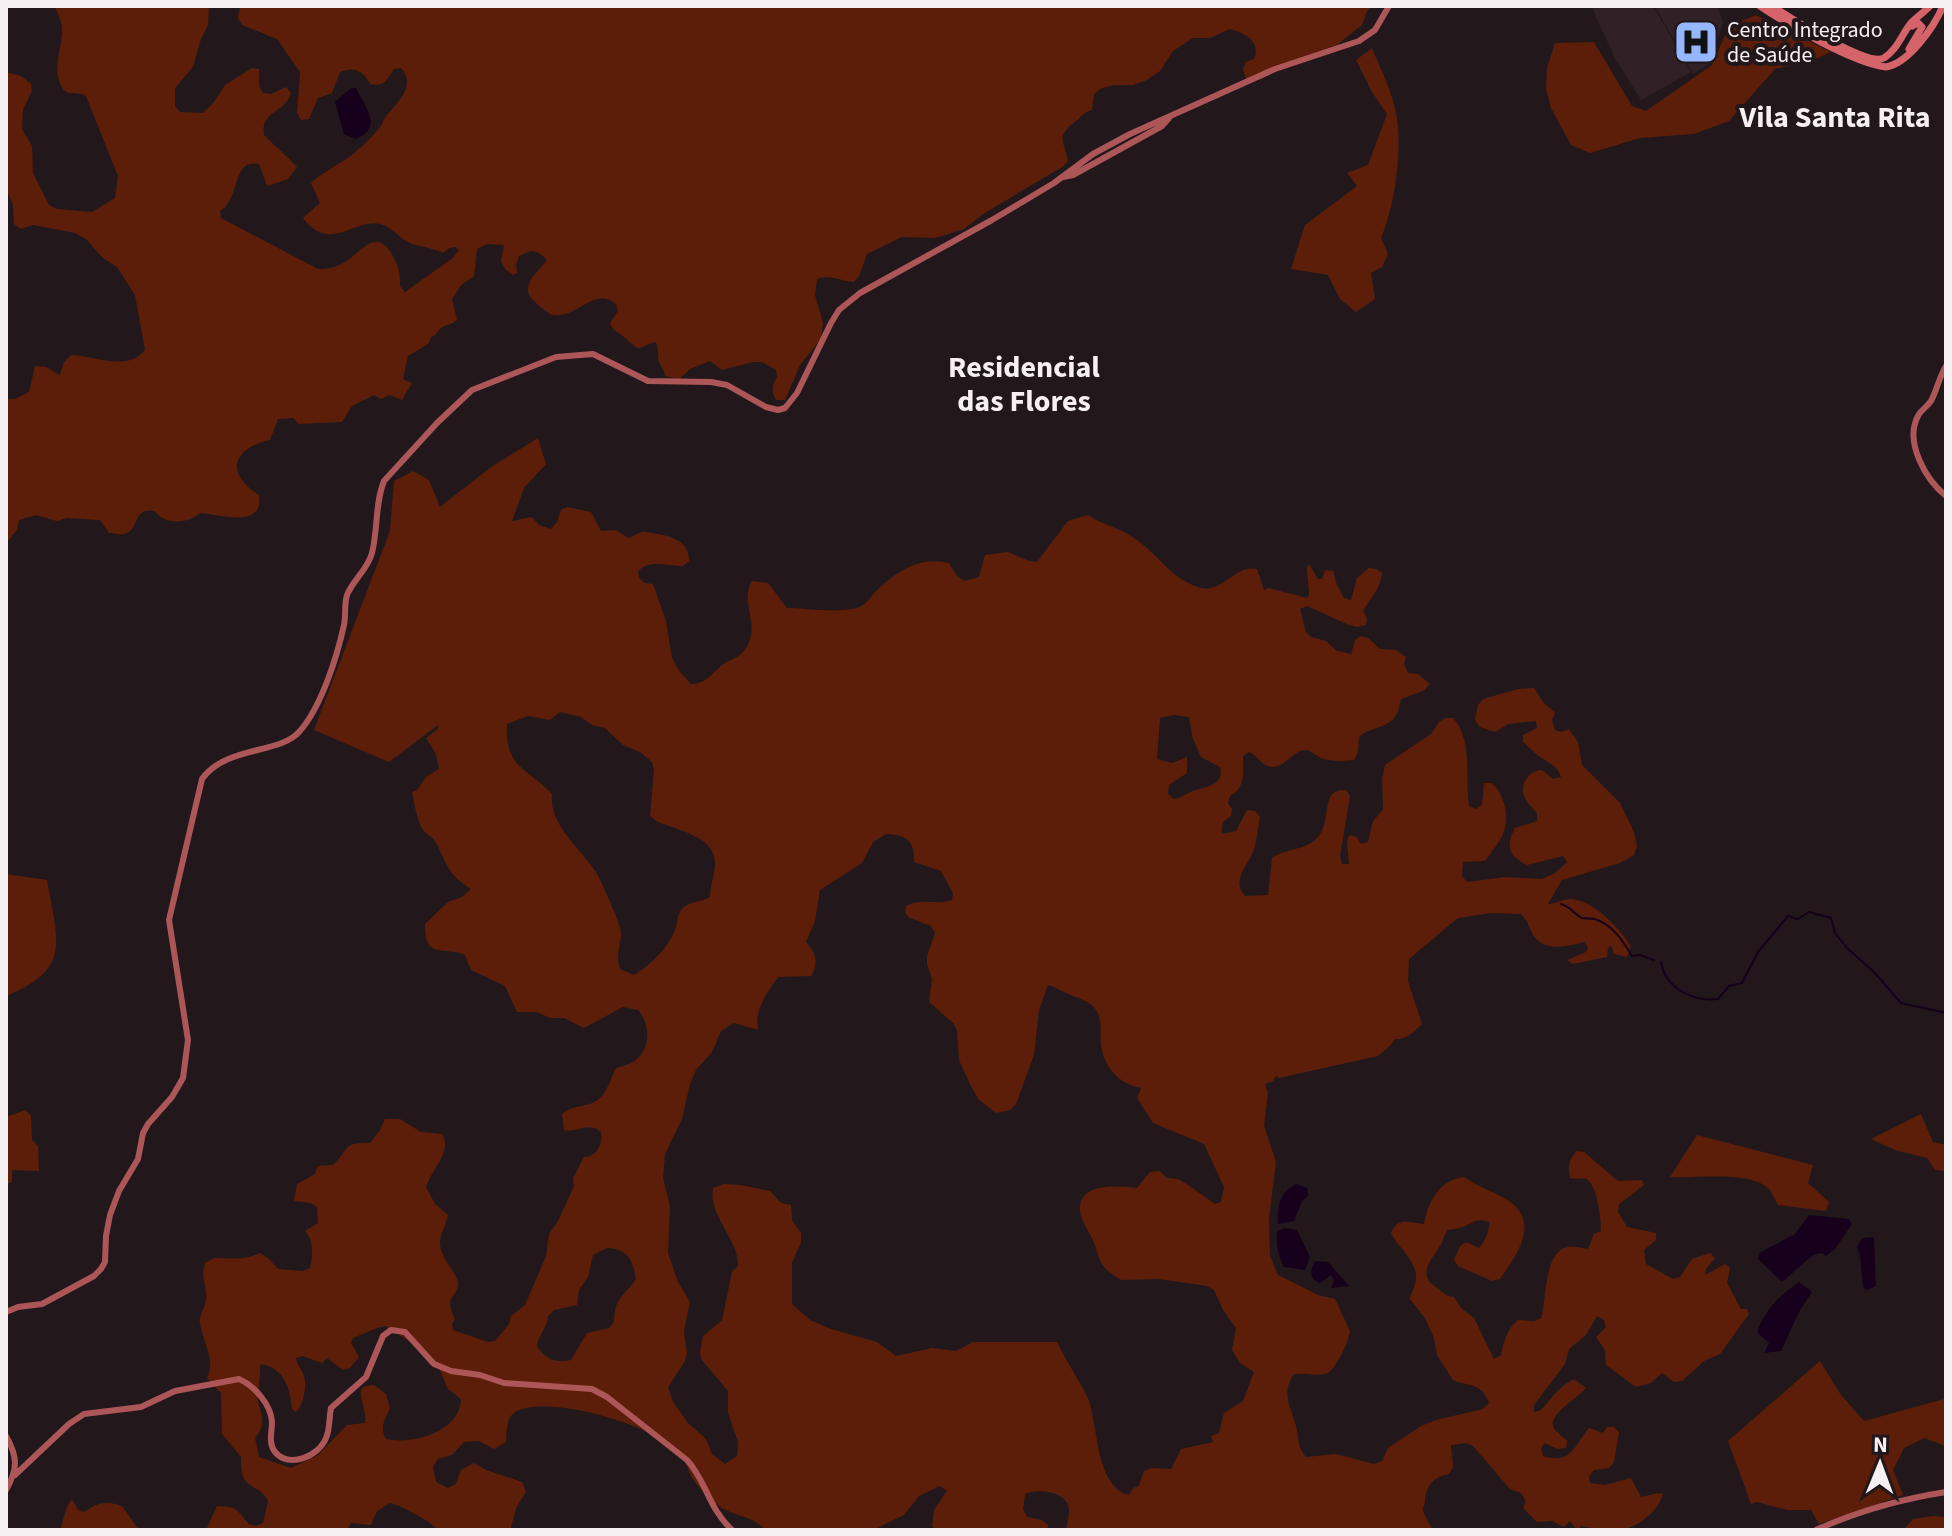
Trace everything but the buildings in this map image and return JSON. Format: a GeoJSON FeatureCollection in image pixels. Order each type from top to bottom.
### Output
{"type":"FeatureCollection","features":[{"type":"Feature","properties":{"kind":"main road"},"geometry":{"type":"LineString","coordinates":[[1760,6],[1797,29],[1870,64],[1891,67],[1926,36],[1943,6]]}},
{"type":"Feature","properties":{"kind":"main road"},"geometry":{"type":"LineString","coordinates":[[1772,6],[1799,23],[1873,59],[1884,58],[1895,48],[1911,23],[1930,6]]}},
{"type":"Feature","properties":{"kind":"main road"},"geometry":{"type":"LineString","coordinates":[[1901,38],[1914,23],[1921,25],[1921,31],[1906,55]]}},
{"type":"Feature","properties":{"kind":"street"},"geometry":{"type":"LineString","coordinates":[[6,1312],[42,1304],[94,1276],[105,1262],[110,1215],[119,1191],[138,1159],[143,1133],[177,1090],[185,1071],[188,1040],[169,920],[202,779],[215,765],[248,751],[291,740],[300,732],[314,708],[333,662],[345,619],[347,595],[371,556],[384,481],[427,433],[472,390],[541,361],[586,353],[608,360],[648,381],[697,381],[727,385],[766,407],[785,408],[797,393],[831,323],[848,302],[1063,177],[1073,175],[1162,126],[1169,118],[1275,69],[1359,41],[1375,30],[1389,6]]}},
{"type":"Feature","properties":{"kind":"street"},"geometry":{"type":"LineString","coordinates":[[1946,366],[1939,376],[1932,400],[1917,419],[1913,435],[1922,466],[1937,489],[1946,496]]}},
{"type":"Feature","properties":{"kind":"street"},"geometry":{"type":"LineString","coordinates":[[6,1490],[15,1475],[69,1424],[84,1414],[141,1407],[175,1391],[239,1379],[250,1385],[269,1407],[274,1451],[286,1460],[312,1455],[327,1437],[331,1408],[366,1377],[386,1332],[397,1330],[410,1336],[434,1364],[451,1371],[480,1375],[504,1383],[587,1387],[607,1397],[687,1460],[697,1473],[718,1516],[732,1530]]}},
{"type":"Feature","properties":{"kind":"street"},"geometry":{"type":"LineString","coordinates":[[6,1436],[17,1463],[15,1475]]}},
{"type":"Feature","properties":{"kind":"street"},"geometry":{"type":"LineString","coordinates":[[1816,1530],[1862,1511],[1946,1492]]}},
{"type":"Feature","properties":{"kind":"shaded area"},"geometry":{"type":"Polygon","coordinates":[[[55,6],[209,6],[208,25],[193,67],[175,88],[175,106],[180,112],[203,113],[225,85],[252,68],[259,69],[259,86],[263,93],[271,94],[286,87],[291,93],[288,100],[269,116],[264,135],[297,167],[288,179],[267,186],[259,164],[244,167],[231,198],[220,211],[221,218],[318,269],[338,266],[365,246],[382,243],[395,260],[400,286],[405,292],[453,258],[459,250],[449,248],[443,253],[412,244],[380,224],[370,223],[342,232],[323,233],[303,218],[320,203],[311,183],[364,145],[404,94],[407,81],[401,68],[394,69],[385,82],[375,85],[370,84],[358,71],[340,72],[332,93],[318,98],[309,119],[301,120],[297,113],[300,72],[277,39],[242,25],[238,18],[240,6],[1372,6],[1362,25],[1337,45],[1246,80],[1243,69],[1246,62],[1254,59],[1254,43],[1230,29],[1210,38],[1193,38],[1173,51],[1160,71],[1147,80],[1100,89],[1094,94],[1092,110],[1069,126],[1063,135],[1068,161],[1062,167],[983,214],[964,229],[935,238],[902,237],[867,254],[854,282],[831,277],[817,279],[815,295],[823,323],[821,339],[800,365],[785,400],[776,400],[773,394],[776,370],[762,362],[722,370],[710,361],[690,369],[679,379],[665,376],[655,342],[637,347],[613,329],[610,323],[618,311],[616,304],[608,299],[599,299],[567,314],[550,314],[535,302],[528,291],[531,280],[547,260],[534,251],[519,256],[517,273],[513,275],[501,261],[504,245],[487,244],[477,249],[474,276],[461,285],[452,299],[457,320],[441,328],[428,344],[408,356],[403,379],[412,383],[402,400],[390,395],[381,399],[374,395],[352,406],[342,422],[299,424],[293,418],[278,419],[270,440],[257,444],[241,455],[237,470],[248,487],[259,495],[255,513],[239,518],[200,513],[189,519],[170,521],[155,511],[147,511],[139,515],[133,528],[124,534],[109,533],[100,520],[67,518],[57,521],[36,515],[19,520],[17,530],[6,543],[6,399],[15,399],[29,392],[35,366],[46,367],[60,375],[64,362],[71,355],[120,362],[138,357],[145,350],[135,295],[117,267],[75,233],[33,225],[21,229],[14,224],[13,205],[6,188],[6,72],[21,76],[31,84],[32,91],[23,109],[22,129],[32,146],[33,173],[49,205],[57,209],[92,212],[115,198],[118,176],[86,96],[65,91],[60,82],[57,67],[62,28],[55,6]]]}},
{"type":"Feature","properties":{"kind":"shaded area"},"geometry":{"type":"Polygon","coordinates":[[[1591,6],[1653,6],[1691,72],[1641,100],[1616,60],[1591,6]]]}},
{"type":"Feature","properties":{"kind":"shaded area","name":"Centro Integrado de Saúde"},"geometry":{"type":"Polygon","coordinates":[[[1655,6],[1717,6],[1723,22],[1710,63],[1693,74],[1655,6]]]}},
{"type":"Feature","properties":{"kind":"shaded area"},"geometry":{"type":"Polygon","coordinates":[[[1756,15],[1831,52],[1813,60],[1775,69],[1729,121],[1694,134],[1640,138],[1590,153],[1571,145],[1551,108],[1546,89],[1547,68],[1555,43],[1594,42],[1632,106],[1646,111],[1712,65],[1729,26],[1756,15]]]}},
{"type":"Feature","properties":{"kind":"shaded area"},"geometry":{"type":"Polygon","coordinates":[[[1372,48],[1394,105],[1398,159],[1390,210],[1381,238],[1388,254],[1382,267],[1371,273],[1375,299],[1356,312],[1340,299],[1328,275],[1291,269],[1305,225],[1357,186],[1347,173],[1368,165],[1387,114],[1356,60],[1372,48]]]}},
{"type":"Feature","properties":{"kind":"shaded area"},"geometry":{"type":"Polygon","coordinates":[[[351,88],[356,88],[368,110],[371,124],[364,135],[355,139],[344,134],[335,102],[351,88]]]}},
{"type":"Feature","properties":{"kind":"shaded area"},"geometry":{"type":"Polygon","coordinates":[[[538,438],[546,464],[524,488],[512,521],[532,517],[539,525],[551,529],[561,510],[567,507],[591,512],[601,531],[616,530],[628,538],[644,532],[661,535],[675,539],[685,547],[689,561],[683,566],[654,564],[638,571],[639,578],[653,584],[666,621],[672,658],[691,684],[708,678],[741,654],[749,643],[748,589],[752,581],[768,583],[787,608],[848,610],[865,604],[892,577],[919,564],[949,563],[964,581],[979,577],[985,555],[1008,552],[1037,562],[1068,521],[1088,515],[1131,536],[1181,579],[1201,588],[1216,586],[1242,571],[1257,569],[1264,590],[1268,588],[1307,598],[1309,564],[1318,579],[1322,579],[1325,570],[1333,571],[1344,598],[1351,600],[1357,578],[1369,568],[1376,569],[1382,573],[1381,579],[1363,611],[1367,618],[1366,625],[1349,625],[1307,606],[1300,609],[1306,632],[1311,637],[1326,641],[1337,651],[1351,654],[1355,640],[1361,636],[1368,638],[1380,649],[1396,650],[1406,657],[1404,664],[1408,673],[1418,674],[1430,684],[1423,691],[1401,699],[1397,714],[1390,722],[1359,737],[1354,760],[1329,760],[1304,750],[1280,765],[1270,767],[1249,752],[1243,756],[1241,784],[1230,796],[1231,816],[1223,823],[1222,834],[1236,831],[1247,810],[1255,811],[1260,817],[1254,849],[1240,878],[1239,884],[1245,896],[1268,895],[1272,858],[1314,841],[1323,828],[1330,797],[1333,793],[1346,790],[1350,796],[1340,856],[1342,864],[1349,864],[1349,835],[1357,837],[1361,844],[1368,842],[1373,821],[1383,809],[1385,765],[1431,734],[1445,718],[1453,718],[1466,748],[1469,806],[1476,809],[1482,805],[1484,783],[1491,783],[1501,795],[1506,813],[1505,828],[1495,847],[1485,861],[1463,862],[1462,876],[1467,882],[1505,877],[1542,879],[1555,873],[1567,862],[1563,856],[1527,865],[1510,850],[1515,828],[1537,821],[1537,814],[1523,793],[1526,779],[1542,770],[1553,779],[1561,777],[1555,767],[1523,742],[1523,735],[1537,728],[1536,721],[1508,724],[1495,732],[1480,727],[1475,720],[1478,705],[1483,699],[1534,688],[1555,713],[1552,720],[1555,730],[1561,732],[1569,729],[1578,742],[1582,765],[1620,803],[1637,846],[1634,855],[1620,863],[1562,880],[1548,904],[1569,899],[1589,905],[1614,924],[1631,947],[1627,957],[1614,954],[1611,945],[1607,957],[1573,964],[1567,960],[1586,952],[1588,947],[1584,942],[1562,947],[1541,943],[1521,914],[1491,913],[1458,918],[1409,959],[1408,981],[1422,1024],[1416,1030],[1406,1037],[1395,1039],[1378,1056],[1279,1078],[1276,1076],[1265,1084],[1268,1093],[1264,1126],[1276,1162],[1269,1218],[1270,1256],[1278,1275],[1318,1295],[1335,1299],[1350,1331],[1341,1356],[1329,1372],[1293,1375],[1289,1382],[1288,1401],[1306,1457],[1336,1454],[1374,1464],[1382,1461],[1388,1448],[1421,1426],[1483,1409],[1489,1403],[1483,1392],[1453,1380],[1437,1355],[1425,1318],[1410,1299],[1416,1280],[1414,1267],[1391,1233],[1401,1222],[1424,1224],[1428,1208],[1441,1187],[1464,1177],[1509,1201],[1518,1210],[1523,1219],[1522,1240],[1500,1279],[1492,1281],[1458,1266],[1454,1260],[1460,1246],[1466,1242],[1479,1248],[1487,1236],[1489,1222],[1484,1221],[1447,1230],[1427,1271],[1430,1282],[1454,1297],[1462,1309],[1474,1318],[1494,1359],[1501,1355],[1506,1335],[1518,1320],[1541,1318],[1547,1278],[1554,1257],[1568,1247],[1588,1249],[1594,1234],[1601,1231],[1595,1191],[1589,1181],[1570,1178],[1572,1157],[1577,1151],[1584,1152],[1618,1181],[1642,1180],[1644,1185],[1619,1204],[1618,1212],[1627,1227],[1656,1233],[1656,1240],[1644,1250],[1646,1264],[1673,1279],[1680,1277],[1692,1259],[1710,1253],[1715,1258],[1705,1275],[1725,1264],[1730,1268],[1727,1283],[1741,1309],[1747,1309],[1749,1314],[1720,1354],[1704,1361],[1682,1381],[1674,1382],[1662,1373],[1651,1383],[1636,1387],[1606,1365],[1605,1350],[1596,1337],[1606,1327],[1604,1320],[1597,1316],[1586,1335],[1569,1349],[1565,1364],[1534,1405],[1534,1412],[1541,1410],[1559,1389],[1574,1379],[1586,1388],[1553,1421],[1554,1428],[1567,1441],[1566,1448],[1558,1449],[1544,1443],[1541,1449],[1543,1456],[1566,1456],[1589,1428],[1603,1433],[1607,1427],[1614,1427],[1619,1432],[1614,1462],[1609,1468],[1594,1470],[1589,1476],[1590,1483],[1605,1485],[1631,1478],[1641,1497],[1663,1494],[1655,1509],[1633,1526],[1616,1530],[1581,1526],[1577,1530],[1570,1521],[1564,1527],[1552,1521],[1537,1522],[1523,1508],[1526,1501],[1521,1493],[1510,1489],[1473,1446],[1466,1443],[1451,1445],[1453,1467],[1449,1474],[1439,1477],[1427,1490],[1423,1509],[1432,1530],[1066,1530],[1069,1512],[1064,1499],[1037,1491],[1025,1494],[1023,1509],[1027,1517],[1042,1520],[1048,1525],[1048,1530],[936,1530],[932,1526],[934,1510],[947,1491],[940,1486],[919,1496],[904,1515],[873,1530],[765,1530],[755,1521],[718,1505],[691,1476],[678,1453],[650,1433],[592,1413],[531,1407],[517,1411],[510,1417],[506,1442],[494,1449],[479,1441],[464,1442],[452,1455],[438,1459],[433,1466],[436,1482],[448,1488],[456,1484],[461,1470],[474,1463],[522,1482],[526,1492],[517,1506],[510,1530],[437,1530],[416,1514],[390,1503],[377,1511],[371,1525],[351,1523],[347,1530],[206,1530],[217,1506],[236,1510],[249,1524],[256,1526],[263,1523],[268,1501],[243,1477],[241,1457],[222,1434],[221,1393],[207,1378],[210,1358],[200,1321],[206,1300],[205,1263],[214,1258],[243,1258],[260,1253],[278,1269],[303,1271],[310,1268],[312,1248],[305,1231],[318,1223],[317,1207],[294,1201],[297,1184],[315,1174],[318,1166],[333,1165],[350,1145],[370,1143],[385,1119],[400,1119],[421,1132],[442,1134],[445,1140],[443,1154],[426,1187],[435,1204],[448,1215],[440,1247],[458,1283],[450,1301],[455,1319],[453,1330],[488,1342],[495,1341],[509,1324],[511,1316],[525,1305],[546,1256],[549,1234],[574,1186],[573,1178],[584,1157],[596,1152],[600,1145],[601,1132],[592,1127],[564,1130],[562,1114],[599,1099],[615,1069],[633,1062],[646,1044],[647,1030],[638,1010],[623,1007],[584,1028],[564,1018],[550,1018],[537,1012],[517,1012],[505,986],[471,970],[465,955],[437,950],[428,943],[425,924],[448,902],[462,897],[471,889],[453,874],[417,817],[412,792],[439,769],[436,754],[426,738],[438,729],[438,725],[389,762],[314,730],[390,531],[394,481],[413,471],[429,480],[440,507],[491,467],[538,438]],[[560,712],[550,720],[528,716],[507,724],[509,749],[519,765],[552,794],[555,816],[597,874],[620,928],[620,969],[634,975],[665,948],[682,909],[710,897],[714,854],[702,840],[650,816],[654,769],[652,762],[640,752],[623,745],[605,728],[592,725],[581,717],[560,712]],[[1174,715],[1160,718],[1157,759],[1172,763],[1187,757],[1187,773],[1169,785],[1168,794],[1174,799],[1217,781],[1220,767],[1201,757],[1193,739],[1189,717],[1174,715]],[[886,834],[873,842],[862,863],[820,890],[815,921],[806,942],[815,958],[811,976],[778,977],[760,1008],[758,1030],[734,1023],[721,1031],[712,1052],[696,1070],[682,1119],[665,1154],[663,1178],[670,1206],[668,1253],[678,1282],[690,1302],[684,1331],[687,1354],[668,1387],[673,1402],[688,1423],[706,1439],[712,1454],[725,1464],[737,1456],[738,1442],[728,1413],[728,1391],[701,1359],[700,1352],[703,1336],[722,1320],[732,1272],[738,1266],[734,1246],[715,1208],[713,1188],[724,1184],[770,1191],[781,1203],[791,1205],[792,1220],[801,1233],[801,1242],[792,1263],[792,1304],[810,1320],[877,1342],[896,1356],[932,1348],[956,1351],[973,1342],[1057,1342],[1087,1396],[1099,1452],[1109,1480],[1129,1495],[1133,1488],[1139,1486],[1144,1471],[1152,1468],[1171,1469],[1181,1449],[1213,1442],[1211,1436],[1219,1433],[1224,1413],[1243,1401],[1254,1372],[1240,1363],[1232,1350],[1236,1328],[1214,1290],[1207,1286],[1159,1279],[1121,1280],[1108,1271],[1082,1218],[1081,1201],[1092,1190],[1137,1188],[1150,1172],[1160,1171],[1167,1178],[1178,1179],[1188,1185],[1215,1204],[1221,1202],[1224,1187],[1204,1144],[1153,1123],[1137,1098],[1141,1088],[1127,1084],[1111,1070],[1102,1050],[1099,1018],[1094,1007],[1051,986],[1048,985],[1039,1010],[1034,1055],[1016,1104],[1010,1110],[996,1113],[978,1099],[959,1060],[957,1030],[929,1002],[932,979],[927,956],[935,933],[931,926],[905,913],[906,906],[912,903],[946,902],[952,900],[953,893],[941,871],[914,862],[913,848],[904,837],[886,834]],[[607,1248],[593,1255],[588,1277],[579,1290],[577,1305],[554,1310],[548,1316],[537,1346],[552,1359],[571,1360],[587,1333],[609,1328],[614,1322],[618,1302],[636,1279],[625,1253],[607,1248]],[[386,1326],[353,1338],[351,1343],[359,1357],[350,1368],[343,1370],[327,1358],[322,1363],[303,1356],[296,1358],[305,1384],[303,1399],[296,1412],[292,1409],[290,1394],[280,1374],[260,1364],[258,1397],[262,1425],[255,1438],[259,1457],[291,1468],[318,1455],[347,1425],[365,1423],[361,1390],[365,1386],[374,1385],[386,1394],[390,1408],[383,1427],[386,1439],[421,1438],[444,1428],[453,1420],[461,1399],[448,1389],[439,1368],[429,1364],[416,1346],[386,1326]]]}},
{"type":"Feature","properties":{"kind":"shaded area"},"geometry":{"type":"Polygon","coordinates":[[[6,874],[47,880],[56,936],[51,963],[42,975],[6,996],[6,874]]]}},
{"type":"Feature","properties":{"kind":"shaded area"},"geometry":{"type":"Polygon","coordinates":[[[26,1110],[31,1116],[32,1140],[38,1146],[39,1171],[12,1170],[12,1182],[6,1184],[6,1117],[26,1110]]]}},
{"type":"Feature","properties":{"kind":"shaded area"},"geometry":{"type":"Polygon","coordinates":[[[1921,1114],[1933,1142],[1946,1145],[1946,1171],[1935,1170],[1927,1158],[1895,1150],[1871,1139],[1921,1114]]]}},
{"type":"Feature","properties":{"kind":"shaded area"},"geometry":{"type":"Polygon","coordinates":[[[1697,1135],[1813,1165],[1808,1183],[1829,1202],[1826,1211],[1778,1205],[1769,1189],[1749,1179],[1670,1177],[1697,1135]]]}},
{"type":"Feature","properties":{"kind":"shaded area"},"geometry":{"type":"Polygon","coordinates":[[[1297,1184],[1307,1188],[1308,1196],[1302,1201],[1294,1221],[1278,1224],[1281,1200],[1287,1190],[1297,1184]]]}},
{"type":"Feature","properties":{"kind":"shaded area"},"geometry":{"type":"Polygon","coordinates":[[[1809,1215],[1849,1219],[1852,1224],[1835,1249],[1826,1256],[1822,1253],[1813,1255],[1782,1282],[1758,1259],[1759,1253],[1795,1234],[1809,1215]]]}},
{"type":"Feature","properties":{"kind":"shaded area"},"geometry":{"type":"Polygon","coordinates":[[[1285,1228],[1297,1230],[1310,1257],[1305,1270],[1284,1267],[1277,1245],[1277,1231],[1285,1228]]]}},
{"type":"Feature","properties":{"kind":"shaded area"},"geometry":{"type":"Polygon","coordinates":[[[1874,1237],[1876,1286],[1867,1290],[1863,1287],[1857,1247],[1862,1238],[1874,1237]]]}},
{"type":"Feature","properties":{"kind":"shaded area"},"geometry":{"type":"Polygon","coordinates":[[[1315,1261],[1328,1262],[1349,1286],[1331,1288],[1334,1281],[1331,1275],[1320,1283],[1316,1281],[1312,1274],[1315,1261]]]}},
{"type":"Feature","properties":{"kind":"shaded area"},"geometry":{"type":"Polygon","coordinates":[[[1799,1282],[1812,1292],[1781,1351],[1764,1353],[1769,1343],[1757,1332],[1774,1303],[1799,1282]]]}},
{"type":"Feature","properties":{"kind":"shaded area"},"geometry":{"type":"Polygon","coordinates":[[[1820,1361],[1841,1395],[1864,1421],[1944,1399],[1946,1450],[1943,1445],[1924,1438],[1904,1448],[1893,1470],[1903,1495],[1819,1524],[1811,1510],[1787,1510],[1757,1502],[1751,1504],[1728,1441],[1820,1361]]]}},
{"type":"Feature","properties":{"kind":"shaded area"},"geometry":{"type":"Polygon","coordinates":[[[72,1499],[78,1510],[85,1512],[102,1503],[122,1506],[142,1530],[60,1530],[72,1499]]]}},
{"type":"Feature","properties":{"kind":"shaded area"},"geometry":{"type":"Polygon","coordinates":[[[1946,1517],[1946,1530],[1903,1530],[1913,1519],[1946,1517]]]}},
{"type":"Feature","properties":{"kind":"waterway"},"geometry":{"type":"LineString","coordinates":[[1561,904],[1582,918],[1595,919],[1607,925],[1632,956],[1640,955],[1654,960]]}},
{"type":"Feature","properties":{"kind":"waterway"},"geometry":{"type":"LineString","coordinates":[[1661,962],[1674,986],[1699,998],[1718,999],[1729,986],[1742,983],[1758,952],[1788,916],[1798,919],[1809,912],[1831,918],[1835,933],[1847,948],[1874,972],[1901,1003],[1946,1013]]}},
{"type":"Feature","properties":{"kind":"place","name":"Centro Integrado de Saúde"},"geometry":{"type":"Point","coordinates":[1696,42]}},
{"type":"Feature","properties":{"kind":"district","name":"Vila Santa Rita"},"geometry":{"type":"Point","coordinates":[1835,117]}},
{"type":"Feature","properties":{"kind":"district","name":"Residencial das Flores"},"geometry":{"type":"Point","coordinates":[1024,384]}}]}
